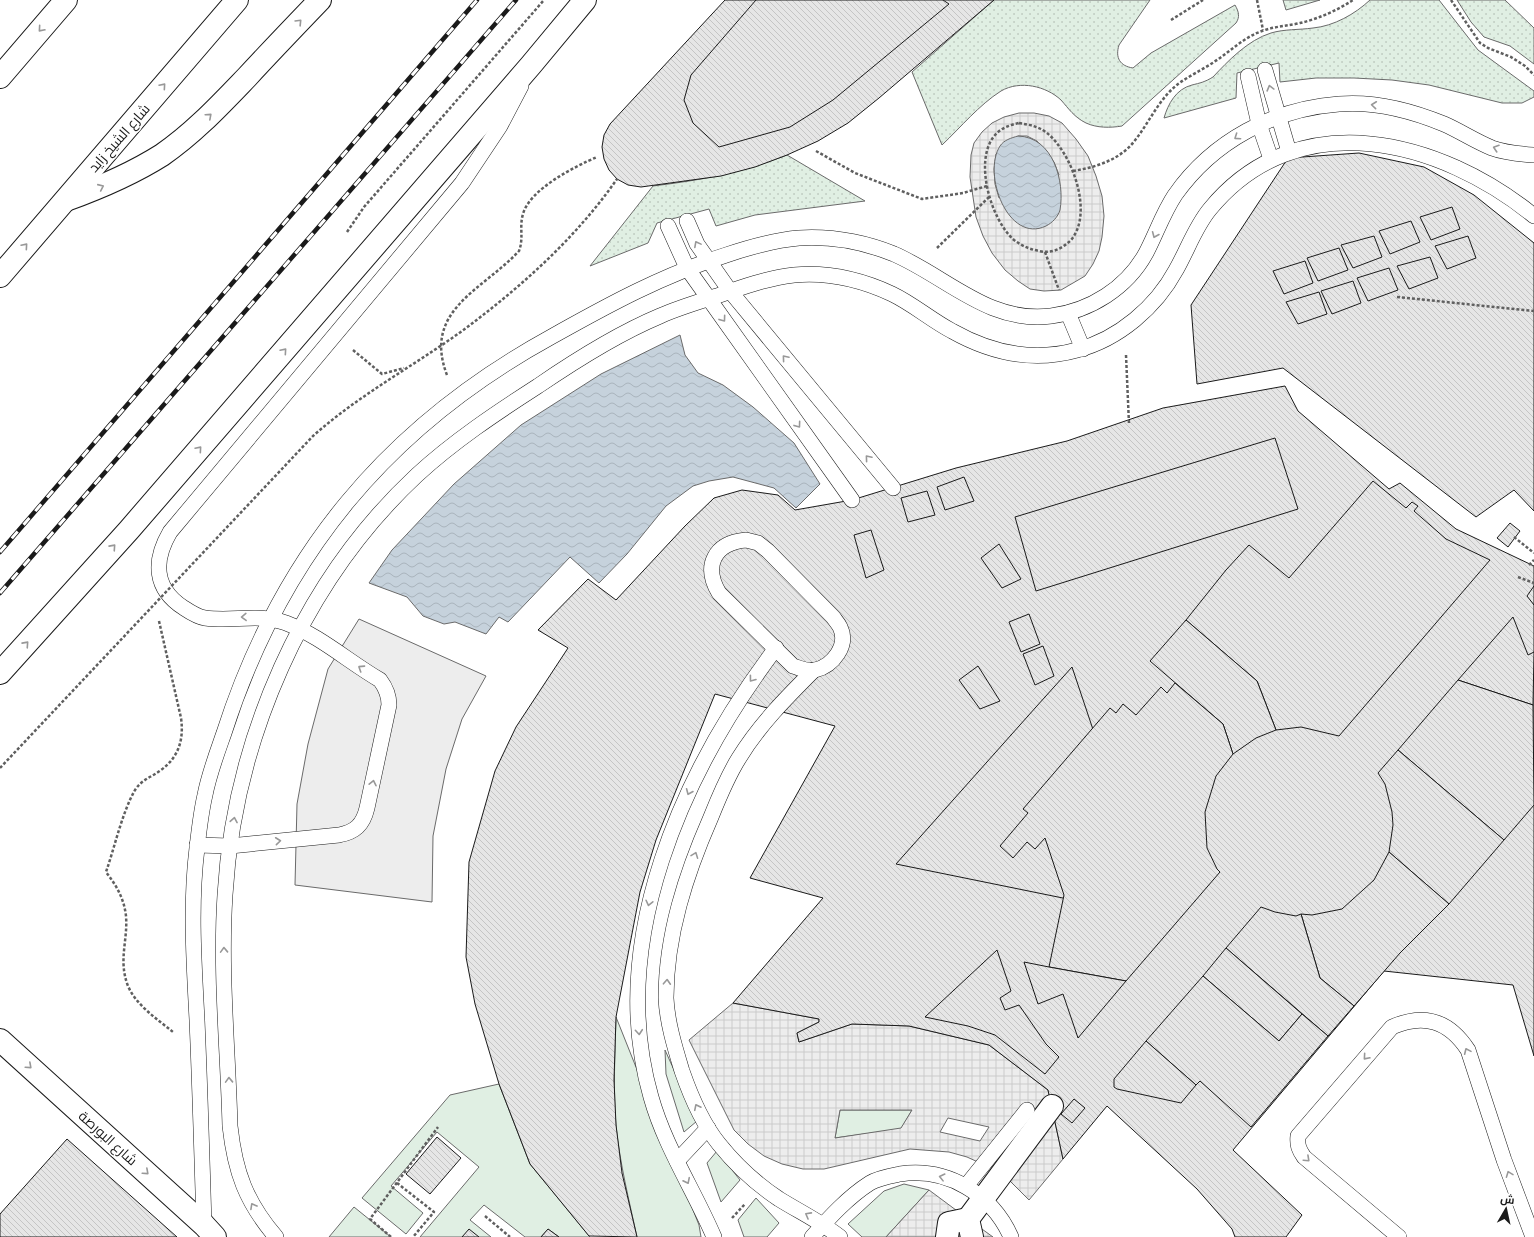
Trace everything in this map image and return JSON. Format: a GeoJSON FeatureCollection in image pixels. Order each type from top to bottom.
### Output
{"type":"FeatureCollection","features":[{"type":"Feature","properties":{"kind":"main road"},"geometry":{"type":"LineString","coordinates":[[0,77],[66,0]]}},
{"type":"Feature","properties":{"kind":"main road","name":"شارع الشيخ زايد"},"geometry":{"type":"LineString","coordinates":[[0,276],[237,0]]}},
{"type":"Feature","properties":{"kind":"main road"},"geometry":{"type":"LineString","coordinates":[[65,201],[131,173],[162,154],[190,133],[217,109],[320,0]]}},
{"type":"Feature","properties":{"kind":"main road"},"geometry":{"type":"LineString","coordinates":[[0,673],[129,530],[531,65],[584,0]]}},
{"type":"Feature","properties":{"kind":"main road","name":"شارع البورصة"},"geometry":{"type":"LineString","coordinates":[[0,1040],[209,1233]]}},
{"type":"Feature","properties":{"kind":"main road"},"geometry":{"type":"LineString","coordinates":[[947,1237],[949,1223],[970,1228],[974,1192],[1052,1106]]}},
{"type":"Feature","properties":{"kind":"lane"},"geometry":{"type":"LineString","coordinates":[[197,845],[230,846],[349,833],[358,827],[365,819],[389,705],[389,696],[386,687],[380,680],[300,629],[270,619],[253,617],[204,618],[178,605],[165,592],[160,580],[158,569],[159,556],[163,544],[170,532],[462,183],[500,126],[531,65]]}},
{"type":"Feature","properties":{"kind":"lane"},"geometry":{"type":"LineString","coordinates":[[1265,70],[1290,152]]}},
{"type":"Feature","properties":{"kind":"lane"},"geometry":{"type":"LineString","coordinates":[[1248,76],[1259,124],[1271,159]]}},
{"type":"Feature","properties":{"kind":"lane"},"geometry":{"type":"LineString","coordinates":[[209,1233],[193,939],[194,877],[205,792],[234,702],[270,619],[300,565],[344,504],[380,463],[457,395],[533,346],[616,301],[687,268],[774,241],[824,238],[849,241],[896,255],[977,302],[1007,314],[1027,317],[1048,317],[1068,313],[1101,300],[1130,276],[1148,249],[1160,221],[1176,195],[1195,171],[1217,150],[1259,124],[1278,116],[1305,109],[1346,104],[1394,107],[1444,124],[1492,148],[1515,154],[1534,155]]}},
{"type":"Feature","properties":{"kind":"lane"},"geometry":{"type":"LineString","coordinates":[[276,1237],[253,1207],[244,1188],[232,1147],[224,942],[225,894],[230,846],[238,798],[250,751],[265,705],[300,629],[337,569],[361,537],[417,475],[456,443],[509,404],[558,372],[659,316],[730,291],[773,278],[800,275],[849,279],[896,295],[950,330],[986,347],[1010,353],[1034,356],[1059,354],[1082,349],[1105,340],[1126,327],[1154,301],[1173,276],[1192,237],[1209,211],[1241,179],[1271,159],[1290,152],[1321,144],[1350,142],[1378,144],[1406,150],[1440,161],[1471,175],[1502,192],[1534,216]]}},
{"type":"Feature","properties":{"kind":"lane"},"geometry":{"type":"LineString","coordinates":[[687,220],[697,244],[730,291],[893,488]]}},
{"type":"Feature","properties":{"kind":"lane"},"geometry":{"type":"LineString","coordinates":[[668,226],[687,268],[852,500]]}},
{"type":"Feature","properties":{"kind":"lane"},"geometry":{"type":"LineString","coordinates":[[1068,313],[1082,349]]}},
{"type":"Feature","properties":{"kind":"lane"},"geometry":{"type":"LineString","coordinates":[[746,540],[758,543],[768,551],[833,617],[841,628],[842,642],[838,655],[828,665],[814,670],[804,670],[793,666],[776,648],[719,593],[712,582],[711,570],[714,558],[722,547],[733,541],[746,540]]}},
{"type":"Feature","properties":{"kind":"lane"},"geometry":{"type":"LineString","coordinates":[[714,1237],[677,1161],[651,1098],[643,1064],[638,997],[639,964],[643,931],[652,892],[677,819],[697,773],[720,730],[746,688],[776,648]]}},
{"type":"Feature","properties":{"kind":"lane"},"geometry":{"type":"LineString","coordinates":[[814,670],[782,702],[752,738],[738,759],[701,840],[686,878],[676,918],[669,958],[666,999],[670,1026],[685,1079],[695,1104],[708,1128],[720,1145],[762,1186],[779,1199],[824,1224],[840,1237]]}},
{"type":"Feature","properties":{"kind":"lane"},"geometry":{"type":"LineString","coordinates":[[1399,1237],[1304,1157],[1297,1144],[1298,1136],[1392,1027],[1405,1021],[1420,1020],[1435,1022],[1448,1028],[1460,1038],[1468,1050],[1504,1160],[1533,1237]]}},
{"type":"Feature","properties":{"kind":"lane"},"geometry":{"type":"LineString","coordinates":[[974,1192],[1027,1110]]}},
{"type":"Feature","properties":{"kind":"lane"},"geometry":{"type":"LineString","coordinates":[[677,1161],[708,1128]]}},
{"type":"Feature","properties":{"kind":"lane"},"geometry":{"type":"LineString","coordinates":[[812,1237],[849,1200],[871,1182],[890,1176],[909,1173],[929,1174],[949,1178],[974,1192],[1005,1225],[1011,1237]]}},
{"type":"Feature","properties":{"kind":"path"},"geometry":{"type":"LineString","coordinates":[[1171,20],[1203,0]]}},
{"type":"Feature","properties":{"kind":"path"},"geometry":{"type":"LineString","coordinates":[[1257,0],[1263,30]]}},
{"type":"Feature","properties":{"kind":"path"},"geometry":{"type":"LineString","coordinates":[[1451,0],[1480,43],[1488,48],[1511,57],[1525,66],[1534,75]]}},
{"type":"Feature","properties":{"kind":"path"},"geometry":{"type":"LineString","coordinates":[[1073,171],[1096,166],[1122,153],[1135,141],[1148,121]]}},
{"type":"Feature","properties":{"kind":"path"},"geometry":{"type":"LineString","coordinates":[[1019,123],[1034,125],[1048,133],[1062,150],[1073,171],[1078,188],[1080,222],[1076,232],[1070,240],[1058,250],[1045,252],[1028,249],[1013,239],[1003,226],[989,197],[986,186],[986,152],[996,133],[1006,126],[1019,123]]}},
{"type":"Feature","properties":{"kind":"path"},"geometry":{"type":"LineString","coordinates":[[816,151],[855,173],[922,199],[963,193],[986,186]]}},
{"type":"Feature","properties":{"kind":"path"},"geometry":{"type":"LineString","coordinates":[[440,350],[444,328],[448,318],[457,306],[519,251],[522,243],[521,222],[523,214],[532,198],[567,172],[597,157]]}},
{"type":"Feature","properties":{"kind":"path"},"geometry":{"type":"LineString","coordinates":[[0,768],[313,436],[349,406],[461,331],[520,284],[586,220],[617,179]]}},
{"type":"Feature","properties":{"kind":"path"},"geometry":{"type":"LineString","coordinates":[[918,267],[989,197]]}},
{"type":"Feature","properties":{"kind":"path"},"geometry":{"type":"LineString","coordinates":[[1045,252],[1068,313]]}},
{"type":"Feature","properties":{"kind":"path"},"geometry":{"type":"LineString","coordinates":[[1397,297],[1534,311]]}},
{"type":"Feature","properties":{"kind":"path"},"geometry":{"type":"LineString","coordinates":[[1126,327],[1129,424]]}},
{"type":"Feature","properties":{"kind":"path"},"geometry":{"type":"LineString","coordinates":[[353,350],[382,374],[404,368]]}},
{"type":"Feature","properties":{"kind":"path"},"geometry":{"type":"LineString","coordinates":[[1514,537],[1534,553]]}},
{"type":"Feature","properties":{"kind":"path"},"geometry":{"type":"LineString","coordinates":[[1529,565],[1534,560]]}},
{"type":"Feature","properties":{"kind":"path"},"geometry":{"type":"LineString","coordinates":[[1518,577],[1534,583]]}},
{"type":"Feature","properties":{"kind":"path"},"geometry":{"type":"LineString","coordinates":[[155,603],[157,611]]}},
{"type":"Feature","properties":{"kind":"path"},"geometry":{"type":"LineString","coordinates":[[159,619],[181,718],[183,730],[181,742],[177,753],[170,763],[143,781],[136,789],[129,803],[106,872],[120,893],[124,906],[126,918],[122,959],[129,987],[147,1011],[198,1052]]}},
{"type":"Feature","properties":{"kind":"path"},"geometry":{"type":"LineString","coordinates":[[391,1237],[370,1219],[438,1127]]}},
{"type":"Feature","properties":{"kind":"path"},"geometry":{"type":"LineString","coordinates":[[397,1182],[434,1212],[413,1237]]}},
{"type":"Feature","properties":{"kind":"path"},"geometry":{"type":"LineString","coordinates":[[730,1220],[762,1186]]}},
{"type":"Feature","properties":{"kind":"path"},"geometry":{"type":"LineString","coordinates":[[485,1216],[510,1237]]}},
{"type":"Feature","properties":{"kind":"green space"},"geometry":{"type":"Polygon","coordinates":[[[994,0],[1150,0],[1119,45],[1118,57],[1120,61],[1133,68],[1151,53],[1235,5],[1238,12],[1238,17],[1236,23],[1122,126],[1104,127],[1090,125],[1072,113],[1055,95],[1040,88],[1024,85],[1001,91],[978,109],[942,145],[912,72],[994,0]]]}},
{"type":"Feature","properties":{"kind":"green space"},"geometry":{"type":"Polygon","coordinates":[[[1283,0],[1320,0],[1286,10],[1283,0]]]}},
{"type":"Feature","properties":{"kind":"green space"},"geometry":{"type":"Polygon","coordinates":[[[1370,0],[1439,0],[1478,50],[1534,91],[1534,97],[1522,103],[1502,103],[1429,85],[1392,80],[1316,78],[1280,82],[1279,63],[1237,73],[1236,98],[1164,118],[1170,102],[1181,90],[1213,77],[1232,58],[1254,41],[1271,33],[1329,25],[1358,10],[1370,0]]]}},
{"type":"Feature","properties":{"kind":"green space"},"geometry":{"type":"Polygon","coordinates":[[[1457,0],[1505,0],[1534,28],[1534,64],[1510,46],[1484,37],[1471,22],[1457,0]]]}},
{"type":"Feature","properties":{"kind":"green space"},"geometry":{"type":"Polygon","coordinates":[[[787,155],[865,201],[755,215],[716,226],[709,209],[657,223],[648,243],[590,266],[653,186],[721,175],[754,167],[787,155]]]}},
{"type":"Feature","properties":{"kind":"green space"},"geometry":{"type":"Polygon","coordinates":[[[616,1017],[699,1225],[701,1237],[637,1237],[622,1168],[616,1126],[614,1085],[616,1017]]]}},
{"type":"Feature","properties":{"kind":"green space"},"geometry":{"type":"Polygon","coordinates":[[[665,1050],[697,1121],[684,1132],[666,1074],[665,1050]]]}},
{"type":"Feature","properties":{"kind":"green space"},"geometry":{"type":"Polygon","coordinates":[[[499,1084],[530,1164],[590,1237],[559,1237],[548,1229],[541,1237],[525,1237],[484,1205],[470,1220],[491,1237],[420,1237],[479,1167],[437,1132],[391,1186],[423,1213],[406,1234],[362,1198],[450,1095],[499,1084]]]}},
{"type":"Feature","properties":{"kind":"green space"},"geometry":{"type":"Polygon","coordinates":[[[840,1110],[912,1110],[901,1129],[835,1138],[840,1110]]]}},
{"type":"Feature","properties":{"kind":"green space"},"geometry":{"type":"Polygon","coordinates":[[[717,1151],[740,1180],[721,1202],[707,1163],[717,1151]]]}},
{"type":"Feature","properties":{"kind":"green space"},"geometry":{"type":"Polygon","coordinates":[[[904,1184],[929,1190],[886,1237],[862,1237],[848,1224],[884,1191],[904,1184]]]}},
{"type":"Feature","properties":{"kind":"green space"},"geometry":{"type":"Polygon","coordinates":[[[756,1198],[779,1223],[767,1237],[744,1237],[738,1220],[756,1198]]]}},
{"type":"Feature","properties":{"kind":"green space"},"geometry":{"type":"Polygon","coordinates":[[[354,1207],[391,1237],[329,1237],[354,1207]]]}},
{"type":"Feature","properties":{"kind":"shaded area"},"geometry":{"type":"Polygon","coordinates":[[[1019,113],[1034,113],[1049,116],[1062,123],[1088,156],[1096,176],[1102,196],[1104,216],[1099,251],[1085,276],[1061,290],[1044,291],[1030,289],[1005,270],[992,253],[983,236],[976,217],[970,177],[971,155],[974,143],[982,132],[992,123],[1004,117],[1019,113]],[[1018,136],[996,154],[994,169],[995,184],[999,198],[1059,175],[1054,162],[1037,141],[1027,136],[1018,136]]]}},
{"type":"Feature","properties":{"kind":"shaded area"},"geometry":{"type":"Polygon","coordinates":[[[359,619],[486,676],[462,719],[446,769],[433,836],[432,902],[295,885],[297,804],[308,744],[328,669],[359,619]]]}},
{"type":"Feature","properties":{"kind":"shaded area"},"geometry":{"type":"Polygon","coordinates":[[[733,1003],[819,1019],[819,1022],[797,1033],[799,1042],[852,1024],[909,1026],[989,1045],[1048,1090],[1063,1159],[1029,1200],[1002,1173],[967,1157],[949,1152],[910,1149],[824,1169],[803,1169],[782,1164],[764,1156],[748,1144],[734,1130],[689,1040],[733,1003]],[[840,1110],[835,1138],[901,1128],[912,1110],[840,1110]],[[948,1118],[940,1132],[980,1141],[989,1127],[948,1118]]]}},
{"type":"Feature","properties":{"kind":"shaded area"},"geometry":{"type":"Polygon","coordinates":[[[929,1190],[968,1219],[993,1237],[886,1237],[929,1190]]]}},
{"type":"Feature","properties":{"kind":"water"},"geometry":{"type":"Polygon","coordinates":[[[1018,136],[1030,138],[1040,144],[1048,152],[1054,162],[1058,174],[1061,199],[1060,210],[1054,220],[1046,226],[1032,229],[1020,225],[1010,216],[1002,203],[997,188],[994,173],[995,158],[1002,144],[1010,138],[1018,136]]]}},
{"type":"Feature","properties":{"kind":"water"},"geometry":{"type":"Polygon","coordinates":[[[680,335],[685,355],[698,373],[723,385],[753,407],[794,443],[820,484],[796,508],[774,488],[733,477],[709,481],[693,486],[666,506],[627,554],[599,583],[570,557],[508,622],[499,617],[486,634],[455,622],[444,624],[423,616],[407,597],[369,583],[392,550],[454,484],[521,425],[601,374],[680,335]]]}},
{"type":"Feature","properties":{"kind":"building"},"geometry":{"type":"Polygon","coordinates":[[[725,0],[994,0],[848,123],[818,141],[755,167],[721,176],[641,187],[628,185],[617,179],[609,170],[604,159],[602,147],[604,135],[610,124],[725,0]]]}},
{"type":"Feature","properties":{"kind":"building"},"geometry":{"type":"Polygon","coordinates":[[[756,0],[943,0],[949,4],[833,100],[790,127],[719,147],[693,123],[684,100],[691,75],[756,0]]]}},
{"type":"Feature","properties":{"kind":"building"},"geometry":{"type":"Polygon","coordinates":[[[1359,153],[1424,167],[1474,195],[1534,243],[1534,511],[1514,490],[1476,517],[1283,368],[1197,384],[1191,305],[1288,158],[1359,153]]]}},
{"type":"Feature","properties":{"kind":"building"},"geometry":{"type":"Polygon","coordinates":[[[1452,207],[1460,229],[1431,240],[1420,217],[1452,207]]]}},
{"type":"Feature","properties":{"kind":"building"},"geometry":{"type":"Polygon","coordinates":[[[1411,221],[1420,242],[1390,254],[1379,231],[1411,221]]]}},
{"type":"Feature","properties":{"kind":"building"},"geometry":{"type":"Polygon","coordinates":[[[1374,236],[1382,257],[1353,268],[1341,245],[1374,236]]]}},
{"type":"Feature","properties":{"kind":"building"},"geometry":{"type":"Polygon","coordinates":[[[1468,236],[1476,258],[1447,269],[1435,246],[1468,236]]]}},
{"type":"Feature","properties":{"kind":"building"},"geometry":{"type":"Polygon","coordinates":[[[1339,248],[1348,270],[1318,281],[1307,258],[1339,248]]]}},
{"type":"Feature","properties":{"kind":"building"},"geometry":{"type":"Polygon","coordinates":[[[1430,257],[1438,278],[1409,289],[1397,266],[1430,257]]]}},
{"type":"Feature","properties":{"kind":"building"},"geometry":{"type":"Polygon","coordinates":[[[1305,261],[1313,283],[1284,294],[1273,271],[1305,261]]]}},
{"type":"Feature","properties":{"kind":"building"},"geometry":{"type":"Polygon","coordinates":[[[1389,268],[1398,290],[1368,301],[1357,278],[1389,268]]]}},
{"type":"Feature","properties":{"kind":"building"},"geometry":{"type":"Polygon","coordinates":[[[1353,281],[1361,303],[1332,314],[1321,291],[1353,281]]]}},
{"type":"Feature","properties":{"kind":"building"},"geometry":{"type":"Polygon","coordinates":[[[1319,292],[1327,314],[1298,324],[1286,302],[1319,292]]]}},
{"type":"Feature","properties":{"kind":"building"},"geometry":{"type":"Polygon","coordinates":[[[1285,386],[1298,411],[1389,489],[1400,483],[1456,529],[1534,566],[1534,1056],[1513,985],[1384,971],[1233,1150],[1302,1215],[1286,1237],[1235,1237],[1232,1229],[1197,1189],[1107,1106],[1063,1159],[1048,1090],[989,1045],[909,1026],[852,1024],[799,1042],[797,1033],[819,1022],[819,1019],[733,1003],[823,898],[750,878],[835,726],[715,694],[656,840],[640,892],[616,1017],[614,1080],[616,1125],[622,1173],[637,1237],[589,1236],[530,1164],[499,1084],[475,1004],[466,957],[469,862],[495,771],[516,727],[568,648],[538,630],[588,579],[616,600],[685,526],[714,498],[742,490],[778,495],[795,510],[852,500],[956,468],[1067,441],[1163,408],[1285,386]]]}},
{"type":"Feature","properties":{"kind":"building"},"geometry":{"type":"Polygon","coordinates":[[[1275,438],[1298,509],[1036,591],[1015,517],[1275,438]]]}},
{"type":"Feature","properties":{"kind":"building"},"geometry":{"type":"Polygon","coordinates":[[[964,477],[974,501],[945,510],[937,487],[964,477]]]}},
{"type":"Feature","properties":{"kind":"building"},"geometry":{"type":"Polygon","coordinates":[[[1373,481],[1406,508],[1412,502],[1418,506],[1414,511],[1446,539],[1490,560],[1339,736],[1301,727],[1276,730],[1257,681],[1186,620],[1226,570],[1249,545],[1289,578],[1373,481]]]}},
{"type":"Feature","properties":{"kind":"building"},"geometry":{"type":"Polygon","coordinates":[[[927,491],[935,515],[908,522],[901,498],[927,491]]]}},
{"type":"Feature","properties":{"kind":"building"},"geometry":{"type":"Polygon","coordinates":[[[1510,523],[1520,531],[1508,547],[1497,538],[1510,523]]]}},
{"type":"Feature","properties":{"kind":"building"},"geometry":{"type":"Polygon","coordinates":[[[871,530],[884,570],[866,578],[854,535],[871,530]]]}},
{"type":"Feature","properties":{"kind":"building"},"geometry":{"type":"Polygon","coordinates":[[[999,544],[1021,579],[1002,588],[981,558],[999,544]]]}},
{"type":"Feature","properties":{"kind":"building"},"geometry":{"type":"Polygon","coordinates":[[[1534,586],[1534,605],[1527,596],[1534,586]]]}},
{"type":"Feature","properties":{"kind":"building"},"geometry":{"type":"Polygon","coordinates":[[[1029,614],[1040,644],[1021,652],[1009,622],[1029,614]]]}},
{"type":"Feature","properties":{"kind":"building"},"geometry":{"type":"Polygon","coordinates":[[[1513,617],[1528,655],[1534,652],[1533,705],[1458,680],[1513,617]]]}},
{"type":"Feature","properties":{"kind":"building"},"geometry":{"type":"Polygon","coordinates":[[[1186,620],[1257,681],[1276,730],[1256,738],[1233,754],[1223,724],[1150,661],[1186,620]]]}},
{"type":"Feature","properties":{"kind":"building"},"geometry":{"type":"Polygon","coordinates":[[[1043,646],[1054,676],[1035,685],[1023,654],[1043,646]]]}},
{"type":"Feature","properties":{"kind":"building"},"geometry":{"type":"Polygon","coordinates":[[[978,666],[1000,701],[980,709],[959,680],[978,666]]]}},
{"type":"Feature","properties":{"kind":"building"},"geometry":{"type":"Polygon","coordinates":[[[1072,667],[1156,917],[896,864],[1036,707],[1072,667]]]}},
{"type":"Feature","properties":{"kind":"building"},"geometry":{"type":"Polygon","coordinates":[[[1458,680],[1533,705],[1534,805],[1504,840],[1398,750],[1458,680]]]}},
{"type":"Feature","properties":{"kind":"building"},"geometry":{"type":"Polygon","coordinates":[[[1175,683],[1223,724],[1233,754],[1216,776],[1205,812],[1207,848],[1217,869],[1220,872],[1126,981],[1049,967],[1064,895],[1045,838],[1035,849],[1027,842],[1013,858],[1000,846],[1028,813],[1023,809],[1110,708],[1116,713],[1123,704],[1136,715],[1161,687],[1167,693],[1175,683]]]}},
{"type":"Feature","properties":{"kind":"building"},"geometry":{"type":"Polygon","coordinates":[[[1398,750],[1504,840],[1449,904],[1389,852],[1393,825],[1392,812],[1385,784],[1378,773],[1398,750]]]}},
{"type":"Feature","properties":{"kind":"building"},"geometry":{"type":"Polygon","coordinates":[[[1389,852],[1449,904],[1400,953],[1354,1006],[1320,978],[1301,914],[1312,915],[1342,909],[1374,880],[1389,852]]]}},
{"type":"Feature","properties":{"kind":"building"},"geometry":{"type":"Polygon","coordinates":[[[1261,907],[1275,912],[1296,916],[1301,914],[1320,978],[1354,1006],[1328,1036],[1226,948],[1261,907]]]}},
{"type":"Feature","properties":{"kind":"building"},"geometry":{"type":"Polygon","coordinates":[[[1226,948],[1302,1014],[1279,1041],[1203,976],[1226,948]]]}},
{"type":"Feature","properties":{"kind":"building"},"geometry":{"type":"Polygon","coordinates":[[[997,950],[1011,991],[1000,998],[1005,1010],[1019,1005],[1046,1044],[1059,1057],[1045,1074],[995,1035],[968,1026],[925,1017],[997,950]]]}},
{"type":"Feature","properties":{"kind":"building"},"geometry":{"type":"Polygon","coordinates":[[[1024,962],[1126,981],[1078,1038],[1063,994],[1038,1004],[1024,962]]]}},
{"type":"Feature","properties":{"kind":"building"},"geometry":{"type":"Polygon","coordinates":[[[1203,976],[1279,1041],[1302,1014],[1328,1036],[1251,1127],[1200,1081],[1196,1085],[1146,1041],[1203,976]]]}},
{"type":"Feature","properties":{"kind":"building"},"geometry":{"type":"Polygon","coordinates":[[[1146,1041],[1196,1085],[1181,1103],[1117,1089],[1114,1087],[1114,1079],[1146,1041]]]}},
{"type":"Feature","properties":{"kind":"building"},"geometry":{"type":"Polygon","coordinates":[[[1074,1099],[1085,1108],[1072,1123],[1061,1114],[1074,1099]]]}},
{"type":"Feature","properties":{"kind":"building"},"geometry":{"type":"Polygon","coordinates":[[[437,1137],[461,1158],[430,1194],[406,1174],[437,1137]]]}},
{"type":"Feature","properties":{"kind":"building"},"geometry":{"type":"Polygon","coordinates":[[[67,1139],[177,1237],[0,1237],[0,1214],[67,1139]]]}},
{"type":"Feature","properties":{"kind":"building"},"geometry":{"type":"Polygon","coordinates":[[[469,1229],[479,1237],[462,1237],[469,1229]]]}},
{"type":"Feature","properties":{"kind":"building"},"geometry":{"type":"Polygon","coordinates":[[[548,1229],[559,1237],[541,1237],[548,1229]]]}},
{"type":"Feature","properties":{"kind":"railway"},"geometry":{"type":"LineString","coordinates":[[0,552],[477,0]]}},
{"type":"Feature","properties":{"kind":"railway"},"geometry":{"type":"LineString","coordinates":[[0,593],[516,0]]}}]}
